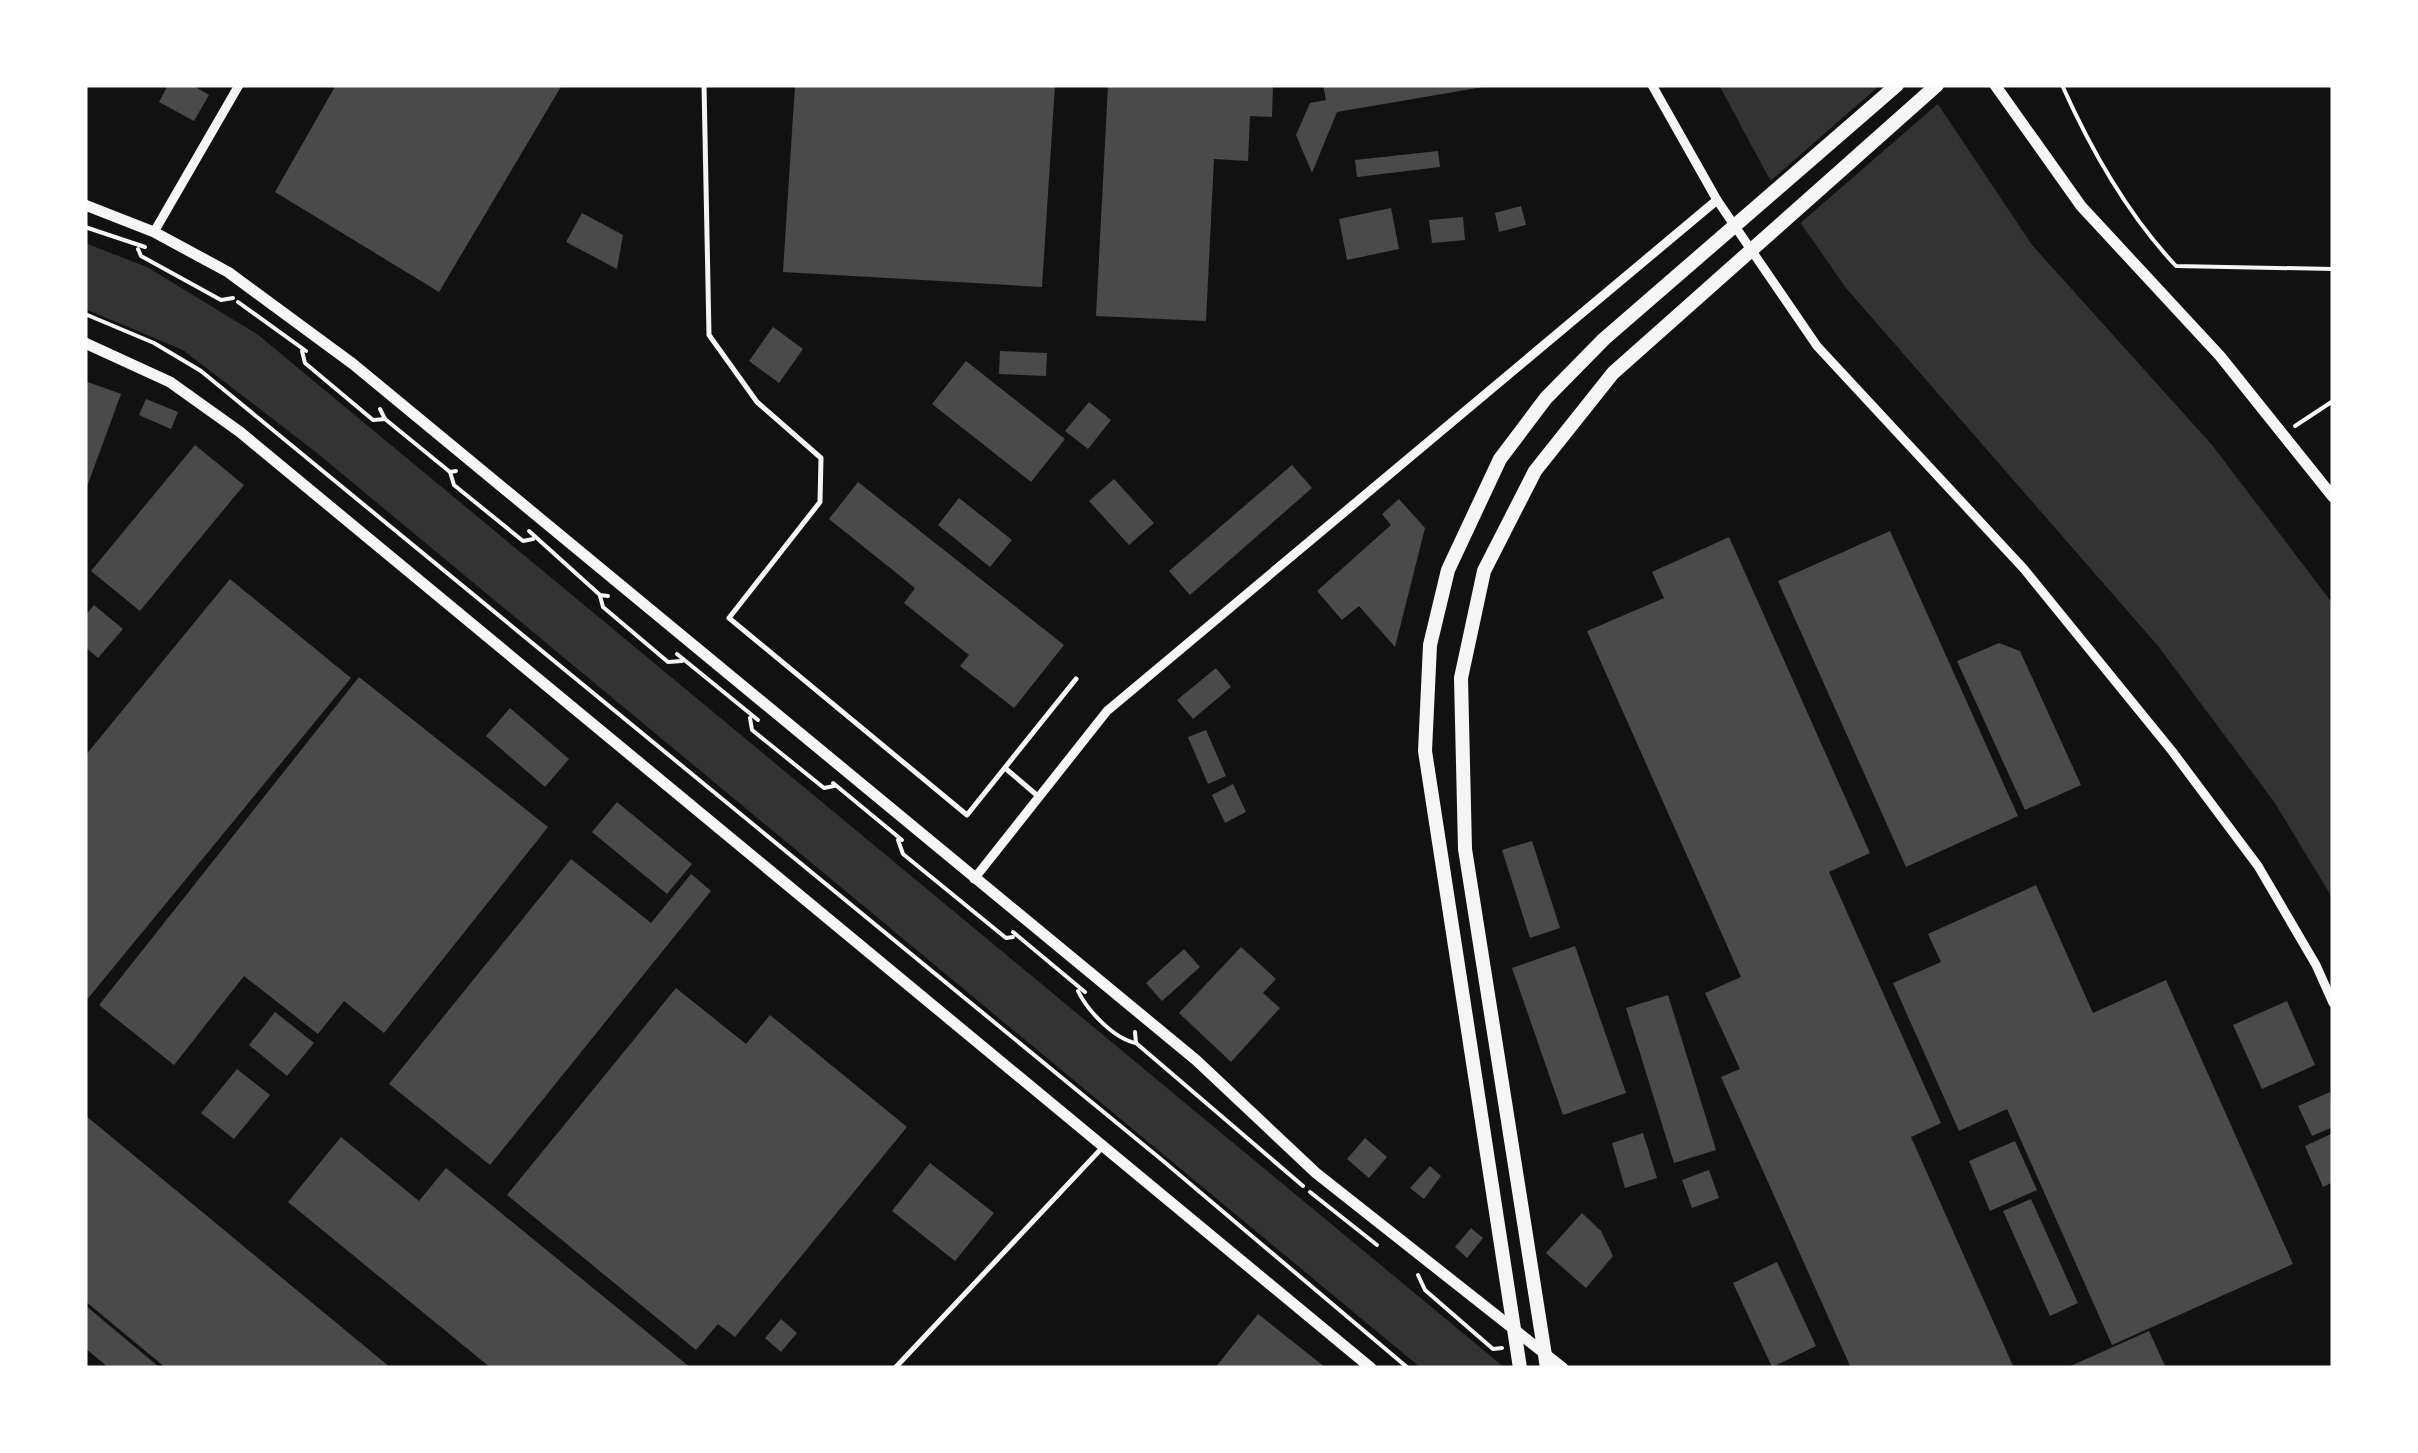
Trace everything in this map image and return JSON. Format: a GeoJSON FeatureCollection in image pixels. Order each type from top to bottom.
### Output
{"type":"FeatureCollection","features":[{"type":"Feature","properties":{"kind":"main road"},"geometry":{"type":"LineString","coordinates":[[1520,1368],[1426,766],[1424,718],[1430,645],[1448,570],[1500,459],[1546,398],[1636,311],[1898,85]]}},
{"type":"Feature","properties":{"kind":"main road"},"geometry":{"type":"LineString","coordinates":[[1547,1368],[1465,849],[1459,716],[1474,606],[1515,504],[1582,406],[1652,334],[1938,85]]}},
{"type":"Feature","properties":{"kind":"street"},"geometry":{"type":"LineString","coordinates":[[154,232],[239,85]]}},
{"type":"Feature","properties":{"kind":"street"},"geometry":{"type":"LineString","coordinates":[[1652,85],[1717,200],[1816,346],[2024,568],[2172,752],[2258,866],[2316,964],[2333,1002]]}},
{"type":"Feature","properties":{"kind":"street"},"geometry":{"type":"LineString","coordinates":[[1995,85],[2080,206],[2220,356],[2333,497]]}},
{"type":"Feature","properties":{"kind":"street"},"geometry":{"type":"LineString","coordinates":[[974,879],[1107,711],[1717,200]]}},
{"type":"Feature","properties":{"kind":"street"},"geometry":{"type":"LineString","coordinates":[[85,205],[154,232],[228,272],[354,364],[1196,1060],[1316,1173],[1459,1282],[1563,1368]]}},
{"type":"Feature","properties":{"kind":"street"},"geometry":{"type":"LineString","coordinates":[[85,342],[170,382],[240,432],[1370,1368]]}},
{"type":"Feature","properties":{"kind":"lane"},"geometry":{"type":"LineString","coordinates":[[704,85],[709,335],[757,402],[821,458],[820,502],[729,618],[967,815],[1076,679]]}},
{"type":"Feature","properties":{"kind":"lane"},"geometry":{"type":"LineString","coordinates":[[1004,768],[1039,797]]}},
{"type":"Feature","properties":{"kind":"lane"},"geometry":{"type":"LineString","coordinates":[[894,1368],[1104,1146]]}},
{"type":"Feature","properties":{"kind":"path"},"geometry":{"type":"LineString","coordinates":[[2062,85],[2076,119],[2092,140],[2134,220],[2176,266],[2333,269]]}},
{"type":"Feature","properties":{"kind":"path"},"geometry":{"type":"LineString","coordinates":[[85,227],[138,248],[147,247]]}},
{"type":"Feature","properties":{"kind":"path"},"geometry":{"type":"LineString","coordinates":[[138,248],[141,256],[221,300],[232,298]]}},
{"type":"Feature","properties":{"kind":"path"},"geometry":{"type":"LineString","coordinates":[[226,289],[232,298],[305,351],[305,363],[373,420],[385,418]]}},
{"type":"Feature","properties":{"kind":"path"},"geometry":{"type":"LineString","coordinates":[[85,314],[154,343],[201,371],[1148,1148],[1408,1368]]}},
{"type":"Feature","properties":{"kind":"path"},"geometry":{"type":"LineString","coordinates":[[366,398],[385,418],[453,471],[454,485],[522,542],[533,540]]}},
{"type":"Feature","properties":{"kind":"path"},"geometry":{"type":"LineString","coordinates":[[2295,426],[2333,401]]}},
{"type":"Feature","properties":{"kind":"path"},"geometry":{"type":"LineString","coordinates":[[529,531],[533,540],[600,595],[622,607]]}},
{"type":"Feature","properties":{"kind":"path"},"geometry":{"type":"LineString","coordinates":[[600,595],[603,607],[668,662],[682,662]]}},
{"type":"Feature","properties":{"kind":"path"},"geometry":{"type":"LineString","coordinates":[[676,652],[682,662],[750,718],[760,720]]}},
{"type":"Feature","properties":{"kind":"path"},"geometry":{"type":"LineString","coordinates":[[750,718],[752,730],[824,788],[834,786]]}},
{"type":"Feature","properties":{"kind":"path"},"geometry":{"type":"LineString","coordinates":[[831,779],[834,786],[897,838],[905,840]]}},
{"type":"Feature","properties":{"kind":"path"},"geometry":{"type":"LineString","coordinates":[[897,838],[903,854],[1006,938],[1013,933],[1078,990],[1085,1005],[1127,1041],[1136,1043],[1389,1254]]}},
{"type":"Feature","properties":{"kind":"path"},"geometry":{"type":"LineString","coordinates":[[1078,990],[1087,992]]}},
{"type":"Feature","properties":{"kind":"path"},"geometry":{"type":"LineString","coordinates":[[1123,1022],[1134,1032],[1136,1043]]}},
{"type":"Feature","properties":{"kind":"path"},"geometry":{"type":"LineString","coordinates":[[1431,1276],[1418,1274],[1425,1290],[1493,1349],[1506,1347],[1502,1340]]}},
{"type":"Feature","properties":{"kind":"shaded area"},"geometry":{"type":"Polygon","coordinates":[[[1719,85],[1925,85],[2032,245],[2212,445],[2333,604],[2333,899],[2275,803],[2158,646],[1846,288],[1769,178],[1719,85]]]}},
{"type":"Feature","properties":{"kind":"shaded area"},"geometry":{"type":"Polygon","coordinates":[[[85,243],[147,267],[257,334],[1505,1368],[1421,1368],[317,453],[183,350],[85,309],[85,243]]]}},
{"type":"Feature","properties":{"kind":"pier"},"geometry":{"type":"Polygon","coordinates":[[[1880,85],[1931,85],[1940,102],[1797,226],[1767,184],[1880,85]]]}},
{"type":"Feature","properties":{"kind":"building"},"geometry":{"type":"Polygon","coordinates":[[[168,85],[192,85],[209,95],[194,121],[159,102],[168,85]]]}},
{"type":"Feature","properties":{"kind":"building"},"geometry":{"type":"Polygon","coordinates":[[[336,85],[562,85],[439,292],[275,192],[336,85]]]}},
{"type":"Feature","properties":{"kind":"building"},"geometry":{"type":"Polygon","coordinates":[[[795,85],[1055,85],[1042,287],[783,272],[795,85]]]}},
{"type":"Feature","properties":{"kind":"building"},"geometry":{"type":"Polygon","coordinates":[[[1108,85],[1273,85],[1272,117],[1250,116],[1248,161],[1214,159],[1206,321],[1096,316],[1108,85]]]}},
{"type":"Feature","properties":{"kind":"building"},"geometry":{"type":"Polygon","coordinates":[[[1323,85],[1483,87],[1337,112],[1312,173],[1296,135],[1310,103],[1326,100],[1323,85]]]}},
{"type":"Feature","properties":{"kind":"building"},"geometry":{"type":"Polygon","coordinates":[[[1438,151],[1440,167],[1357,177],[1355,160],[1438,151]]]}},
{"type":"Feature","properties":{"kind":"building"},"geometry":{"type":"Polygon","coordinates":[[[1521,206],[1526,225],[1499,232],[1495,213],[1521,206]]]}},
{"type":"Feature","properties":{"kind":"building"},"geometry":{"type":"Polygon","coordinates":[[[1391,208],[1399,249],[1347,260],[1339,219],[1391,208]]]}},
{"type":"Feature","properties":{"kind":"building"},"geometry":{"type":"Polygon","coordinates":[[[582,213],[623,235],[617,269],[566,242],[582,213]]]}},
{"type":"Feature","properties":{"kind":"building"},"geometry":{"type":"Polygon","coordinates":[[[1463,217],[1465,240],[1432,243],[1429,220],[1463,217]]]}},
{"type":"Feature","properties":{"kind":"building"},"geometry":{"type":"Polygon","coordinates":[[[773,327],[803,349],[779,383],[749,361],[773,327]]]}},
{"type":"Feature","properties":{"kind":"building"},"geometry":{"type":"Polygon","coordinates":[[[1000,351],[1047,353],[1046,376],[999,374],[1000,351]]]}},
{"type":"Feature","properties":{"kind":"building"},"geometry":{"type":"Polygon","coordinates":[[[966,361],[1065,439],[1031,482],[932,404],[966,361]]]}},
{"type":"Feature","properties":{"kind":"building"},"geometry":{"type":"Polygon","coordinates":[[[85,381],[121,394],[85,492],[85,381]]]}},
{"type":"Feature","properties":{"kind":"building"},"geometry":{"type":"Polygon","coordinates":[[[146,399],[178,412],[171,429],[139,415],[146,399]]]}},
{"type":"Feature","properties":{"kind":"building"},"geometry":{"type":"Polygon","coordinates":[[[1089,402],[1111,420],[1088,449],[1065,431],[1089,402]]]}},
{"type":"Feature","properties":{"kind":"building"},"geometry":{"type":"Polygon","coordinates":[[[195,445],[244,485],[140,611],[91,571],[195,445]]]}},
{"type":"Feature","properties":{"kind":"building"},"geometry":{"type":"Polygon","coordinates":[[[1292,465],[1312,488],[1190,595],[1169,571],[1292,465]]]}},
{"type":"Feature","properties":{"kind":"building"},"geometry":{"type":"Polygon","coordinates":[[[1114,479],[1154,523],[1129,545],[1089,501],[1114,479]]]}},
{"type":"Feature","properties":{"kind":"building"},"geometry":{"type":"Polygon","coordinates":[[[858,482],[1064,645],[1014,708],[960,666],[969,655],[904,603],[915,588],[829,519],[858,482]]]}},
{"type":"Feature","properties":{"kind":"building"},"geometry":{"type":"Polygon","coordinates":[[[959,498],[1012,540],[990,567],[938,525],[959,498]]]}},
{"type":"Feature","properties":{"kind":"building"},"geometry":{"type":"Polygon","coordinates":[[[1399,499],[1425,528],[1395,647],[1359,606],[1342,620],[1317,591],[1391,525],[1382,514],[1399,499]]]}},
{"type":"Feature","properties":{"kind":"building"},"geometry":{"type":"Polygon","coordinates":[[[1890,531],[2018,816],[1906,867],[1778,581],[1890,531]]]}},
{"type":"Feature","properties":{"kind":"building"},"geometry":{"type":"Polygon","coordinates":[[[1729,537],[1870,853],[1829,872],[1941,1123],[1911,1137],[2014,1368],[1851,1368],[1721,1077],[1740,1069],[1705,993],[1741,977],[1587,631],[1664,598],[1652,572],[1729,537]]]}},
{"type":"Feature","properties":{"kind":"building"},"geometry":{"type":"Polygon","coordinates":[[[230,579],[351,678],[85,1002],[85,756],[230,579]]]}},
{"type":"Feature","properties":{"kind":"building"},"geometry":{"type":"Polygon","coordinates":[[[94,605],[123,629],[98,658],[85,647],[85,616],[94,605]]]}},
{"type":"Feature","properties":{"kind":"building"},"geometry":{"type":"Polygon","coordinates":[[[1999,643],[2020,651],[2081,785],[2025,810],[1957,661],[1999,643]]]}},
{"type":"Feature","properties":{"kind":"building"},"geometry":{"type":"Polygon","coordinates":[[[1216,668],[1231,687],[1193,719],[1177,700],[1216,668]]]}},
{"type":"Feature","properties":{"kind":"building"},"geometry":{"type":"Polygon","coordinates":[[[359,677],[548,827],[384,1033],[344,1001],[318,1034],[244,976],[174,1065],[99,1005],[359,677]]]}},
{"type":"Feature","properties":{"kind":"building"},"geometry":{"type":"Polygon","coordinates":[[[510,708],[569,759],[545,787],[486,736],[510,708]]]}},
{"type":"Feature","properties":{"kind":"building"},"geometry":{"type":"Polygon","coordinates":[[[1206,730],[1226,776],[1208,784],[1188,737],[1206,730]]]}},
{"type":"Feature","properties":{"kind":"building"},"geometry":{"type":"Polygon","coordinates":[[[1233,784],[1246,812],[1225,823],[1212,795],[1233,784]]]}},
{"type":"Feature","properties":{"kind":"building"},"geometry":{"type":"Polygon","coordinates":[[[617,802],[692,864],[667,894],[592,832],[617,802]]]}},
{"type":"Feature","properties":{"kind":"building"},"geometry":{"type":"Polygon","coordinates":[[[1532,841],[1560,928],[1530,938],[1502,850],[1532,841]]]}},
{"type":"Feature","properties":{"kind":"building"},"geometry":{"type":"Polygon","coordinates":[[[571,859],[651,923],[691,874],[711,891],[490,1165],[389,1084],[571,859]]]}},
{"type":"Feature","properties":{"kind":"building"},"geometry":{"type":"Polygon","coordinates":[[[2036,885],[2093,1013],[2166,980],[2293,1264],[2112,1345],[2007,1109],[1959,1131],[1893,983],[1941,962],[1928,934],[2036,885]]]}},
{"type":"Feature","properties":{"kind":"building"},"geometry":{"type":"Polygon","coordinates":[[[1575,946],[1626,1093],[1563,1115],[1512,968],[1575,946]]]}},
{"type":"Feature","properties":{"kind":"building"},"geometry":{"type":"Polygon","coordinates":[[[1241,947],[1276,979],[1263,993],[1280,1008],[1231,1062],[1179,1013],[1241,947]]]}},
{"type":"Feature","properties":{"kind":"building"},"geometry":{"type":"Polygon","coordinates":[[[1184,949],[1200,967],[1162,1001],[1146,983],[1184,949]]]}},
{"type":"Feature","properties":{"kind":"building"},"geometry":{"type":"Polygon","coordinates":[[[676,988],[746,1044],[770,1015],[907,1127],[735,1337],[718,1324],[696,1350],[507,1195],[676,988]]]}},
{"type":"Feature","properties":{"kind":"building"},"geometry":{"type":"Polygon","coordinates":[[[1668,995],[1716,1150],[1674,1163],[1626,1008],[1668,995]]]}},
{"type":"Feature","properties":{"kind":"building"},"geometry":{"type":"Polygon","coordinates":[[[2287,1001],[2315,1065],[2262,1089],[2233,1025],[2287,1001]]]}},
{"type":"Feature","properties":{"kind":"building"},"geometry":{"type":"Polygon","coordinates":[[[275,1012],[314,1043],[287,1076],[249,1045],[275,1012]]]}},
{"type":"Feature","properties":{"kind":"building"},"geometry":{"type":"Polygon","coordinates":[[[237,1069],[270,1095],[234,1139],[201,1113],[237,1069]]]}},
{"type":"Feature","properties":{"kind":"building"},"geometry":{"type":"Polygon","coordinates":[[[2330,1092],[2333,1127],[2312,1136],[2298,1106],[2330,1092]]]}},
{"type":"Feature","properties":{"kind":"building"},"geometry":{"type":"Polygon","coordinates":[[[85,1115],[391,1368],[166,1368],[85,1301],[85,1115]]]}},
{"type":"Feature","properties":{"kind":"building"},"geometry":{"type":"Polygon","coordinates":[[[1643,1133],[1657,1178],[1625,1188],[1612,1143],[1643,1133]]]}},
{"type":"Feature","properties":{"kind":"building"},"geometry":{"type":"Polygon","coordinates":[[[2331,1134],[2333,1182],[2323,1187],[2305,1146],[2331,1134]]]}},
{"type":"Feature","properties":{"kind":"building"},"geometry":{"type":"Polygon","coordinates":[[[341,1137],[419,1201],[446,1168],[691,1368],[491,1368],[288,1202],[341,1137]]]}},
{"type":"Feature","properties":{"kind":"building"},"geometry":{"type":"Polygon","coordinates":[[[1365,1138],[1387,1157],[1369,1178],[1347,1159],[1365,1138]]]}},
{"type":"Feature","properties":{"kind":"building"},"geometry":{"type":"Polygon","coordinates":[[[2015,1141],[2037,1190],[1990,1211],[1969,1161],[2015,1141]]]}},
{"type":"Feature","properties":{"kind":"building"},"geometry":{"type":"Polygon","coordinates":[[[930,1163],[994,1213],[955,1261],[892,1211],[930,1163]]]}},
{"type":"Feature","properties":{"kind":"building"},"geometry":{"type":"Polygon","coordinates":[[[1430,1166],[1441,1176],[1424,1199],[1410,1188],[1430,1166]]]}},
{"type":"Feature","properties":{"kind":"building"},"geometry":{"type":"Polygon","coordinates":[[[1709,1170],[1719,1198],[1692,1208],[1682,1180],[1709,1170]]]}},
{"type":"Feature","properties":{"kind":"building"},"geometry":{"type":"Polygon","coordinates":[[[2031,1199],[2078,1303],[2050,1316],[2003,1211],[2031,1199]]]}},
{"type":"Feature","properties":{"kind":"building"},"geometry":{"type":"Polygon","coordinates":[[[1582,1213],[1601,1231],[1613,1256],[1586,1288],[1546,1253],[1582,1213]]]}},
{"type":"Feature","properties":{"kind":"building"},"geometry":{"type":"Polygon","coordinates":[[[1471,1228],[1483,1238],[1467,1258],[1455,1247],[1471,1228]]]}},
{"type":"Feature","properties":{"kind":"building"},"geometry":{"type":"Polygon","coordinates":[[[1777,1262],[1816,1346],[1772,1367],[1733,1283],[1777,1262]]]}},
{"type":"Feature","properties":{"kind":"building"},"geometry":{"type":"Polygon","coordinates":[[[85,1305],[160,1368],[109,1368],[85,1348],[85,1305]]]}},
{"type":"Feature","properties":{"kind":"building"},"geometry":{"type":"Polygon","coordinates":[[[1258,1314],[1326,1368],[1215,1368],[1258,1314]]]}},
{"type":"Feature","properties":{"kind":"building"},"geometry":{"type":"Polygon","coordinates":[[[781,1319],[797,1333],[781,1352],[765,1338],[781,1319]]]}},
{"type":"Feature","properties":{"kind":"building"},"geometry":{"type":"Polygon","coordinates":[[[2149,1331],[2166,1368],[2066,1368],[2149,1331]]]}}]}
